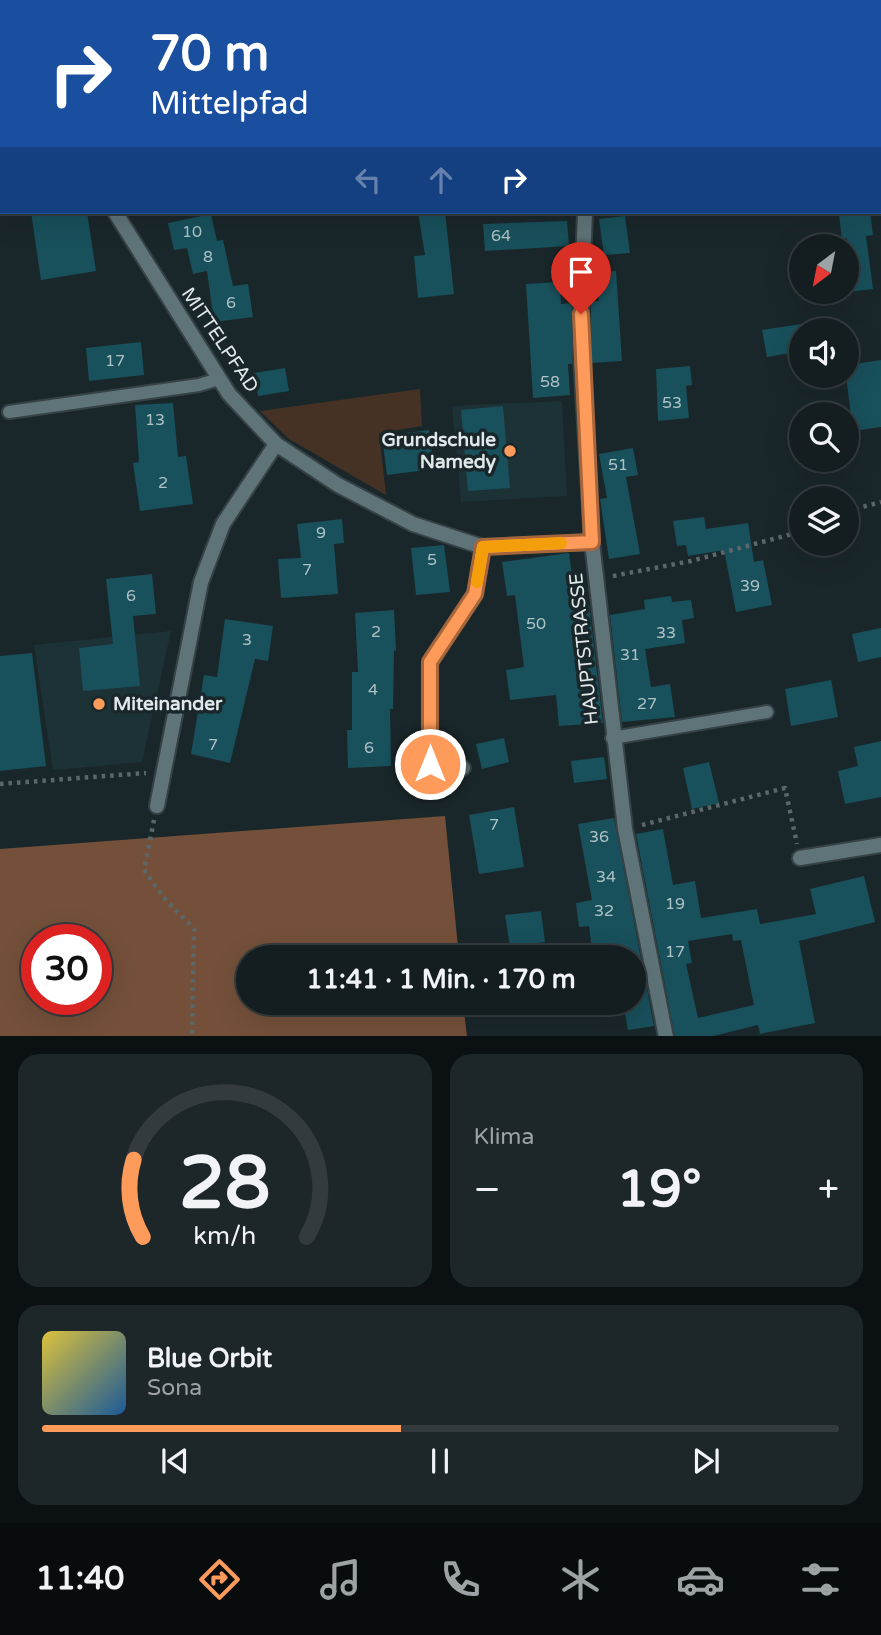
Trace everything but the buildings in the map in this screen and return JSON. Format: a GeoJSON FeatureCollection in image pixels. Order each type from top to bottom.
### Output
{"type":"FeatureCollection","features":[{"type":"Feature","properties":{"kind":"street","name":"MITTELPFAD"},"geometry":{"type":"LineString","coordinates":[[116,214],[219,379],[276,444],[338,485],[413,524],[483,547],[592,542]]}},
{"type":"Feature","properties":{"kind":"street","name":"HAUPTSTRASSE"},"geometry":{"type":"LineString","coordinates":[[585,214],[580,339],[592,542],[612,738],[625,829],[666,1036]]}},
{"type":"Feature","properties":{"kind":"street"},"geometry":{"type":"LineString","coordinates":[[157,806],[201,582],[223,523],[276,444]]}},
{"type":"Feature","properties":{"kind":"street"},"geometry":{"type":"LineString","coordinates":[[463,768],[430,764],[430,662],[475,594],[483,547]]}},
{"type":"Feature","properties":{"kind":"street"},"geometry":{"type":"LineString","coordinates":[[800,858],[881,845]]}},
{"type":"Feature","properties":{"kind":"lane"},"geometry":{"type":"LineString","coordinates":[[9,412],[199,385],[219,379]]}},
{"type":"Feature","properties":{"kind":"lane"},"geometry":{"type":"LineString","coordinates":[[612,738],[767,712]]}},
{"type":"Feature","properties":{"kind":"path"},"geometry":{"type":"LineString","coordinates":[[859,508],[881,502]]}},
{"type":"Feature","properties":{"kind":"path"},"geometry":{"type":"LineString","coordinates":[[597,579],[691,561],[789,535]]}},
{"type":"Feature","properties":{"kind":"path"},"geometry":{"type":"LineString","coordinates":[[0,784],[163,772]]}},
{"type":"Feature","properties":{"kind":"path"},"geometry":{"type":"LineString","coordinates":[[625,829],[785,788],[800,858]]}},
{"type":"Feature","properties":{"kind":"path"},"geometry":{"type":"LineString","coordinates":[[157,806],[144,870],[165,899],[194,929],[191,1036]]}},
{"type":"Feature","properties":{"kind":"shaded area"},"geometry":{"type":"Polygon","coordinates":[[[420,389],[422,426],[379,433],[386,495],[289,439],[260,411],[420,389]]]}},
{"type":"Feature","properties":{"kind":"shaded area","name":"Grundschule Namedy"},"geometry":{"type":"Polygon","coordinates":[[[562,401],[567,496],[461,502],[452,406],[562,401]]]}},
{"type":"Feature","properties":{"kind":"shaded area","name":"Miteinander"},"geometry":{"type":"Polygon","coordinates":[[[171,631],[142,762],[53,770],[34,645],[171,631]]]}},
{"type":"Feature","properties":{"kind":"shaded area"},"geometry":{"type":"Polygon","coordinates":[[[445,816],[458,945],[236,945],[236,1015],[464,1015],[467,1036],[0,1036],[0,849],[445,816]]]}},
{"type":"Feature","properties":{"kind":"slow traffic"},"geometry":{"type":"LineString","coordinates":[[477,582],[483,547],[561,543]]}},
{"type":"Feature","properties":{"kind":"place","name":"Grundschule Namedy"},"geometry":{"type":"Point","coordinates":[510,451]}},
{"type":"Feature","properties":{"kind":"place","name":"Miteinander"},"geometry":{"type":"Point","coordinates":[99,704]}},
{"type":"Feature","properties":{"kind":"route"},"geometry":{"type":"LineString","coordinates":[[430,764],[430,662],[475,594],[483,547],[592,542],[580,339],[581,314]]}}]}
